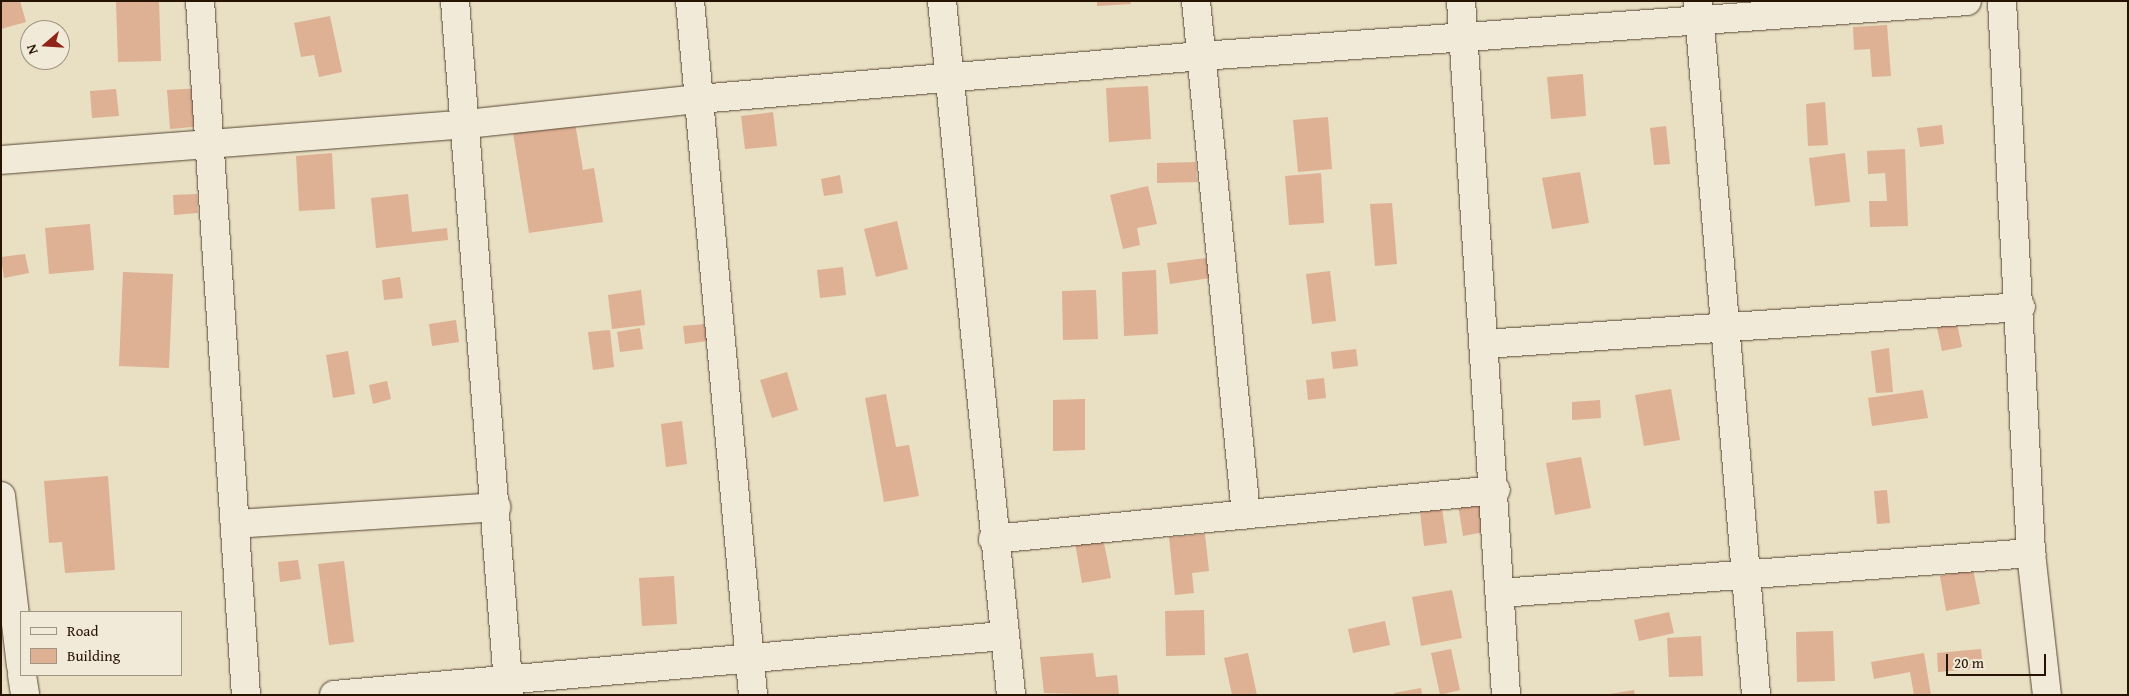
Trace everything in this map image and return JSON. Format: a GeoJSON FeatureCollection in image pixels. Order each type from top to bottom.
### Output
{"type":"FeatureCollection","features":[{"type":"Feature","properties":{"kind":"street"},"geometry":{"type":"LineString","coordinates":[[200,1],[212,144],[246,695]]}},
{"type":"Feature","properties":{"kind":"street"},"geometry":{"type":"LineString","coordinates":[[455,1],[467,124],[509,688]]}},
{"type":"Feature","properties":{"kind":"street"},"geometry":{"type":"LineString","coordinates":[[690,1],[753,695]]}},
{"type":"Feature","properties":{"kind":"street"},"geometry":{"type":"LineString","coordinates":[[942,1],[993,539],[1011,695]]}},
{"type":"Feature","properties":{"kind":"street"},"geometry":{"type":"LineString","coordinates":[[1196,1],[1246,515]]}},
{"type":"Feature","properties":{"kind":"street"},"geometry":{"type":"LineString","coordinates":[[1462,1],[1496,490],[1506,695]]}},
{"type":"Feature","properties":{"kind":"street"},"geometry":{"type":"LineString","coordinates":[[1,160],[467,124],[699,99],[1202,56],[1465,38],[1699,11],[1967,1]]}},
{"type":"Feature","properties":{"kind":"street"},"geometry":{"type":"LineString","coordinates":[[2002,1],[2021,307],[2031,553],[2047,695]]}},
{"type":"Feature","properties":{"kind":"street"},"geometry":{"type":"LineString","coordinates":[[1699,11],[1756,695]]}},
{"type":"Feature","properties":{"kind":"street"},"geometry":{"type":"LineString","coordinates":[[1485,344],[2021,307]]}},
{"type":"Feature","properties":{"kind":"street"},"geometry":{"type":"LineString","coordinates":[[993,539],[1496,490]]}},
{"type":"Feature","properties":{"kind":"street"},"geometry":{"type":"LineString","coordinates":[[1,496],[20,658]]}},
{"type":"Feature","properties":{"kind":"street"},"geometry":{"type":"LineString","coordinates":[[235,524],[496,507]]}},
{"type":"Feature","properties":{"kind":"street"},"geometry":{"type":"LineString","coordinates":[[1500,593],[1746,576],[2031,553]]}},
{"type":"Feature","properties":{"kind":"street"},"geometry":{"type":"LineString","coordinates":[[334,695],[509,688],[750,661],[1003,636]]}},
{"type":"Feature","properties":{"kind":"street"},"geometry":{"type":"LineString","coordinates":[[22,676],[25,695]]}},
{"type":"Feature","properties":{"kind":"building"},"geometry":{"type":"Polygon","coordinates":[[[1,1],[20,1],[25,20],[20,20],[20,24],[1,29],[1,1]]]}},
{"type":"Feature","properties":{"kind":"building"},"geometry":{"type":"Polygon","coordinates":[[[116,1],[159,1],[161,61],[118,62],[116,1]]]}},
{"type":"Feature","properties":{"kind":"building"},"geometry":{"type":"Polygon","coordinates":[[[1097,1],[1130,1],[1131,4],[1097,6],[1097,1]]]}},
{"type":"Feature","properties":{"kind":"building"},"geometry":{"type":"Polygon","coordinates":[[[330,16],[342,72],[319,77],[314,55],[301,57],[294,23],[330,16]]]}},
{"type":"Feature","properties":{"kind":"building"},"geometry":{"type":"Polygon","coordinates":[[[1887,25],[1891,76],[1872,77],[1870,49],[1854,50],[1853,27],[1887,25]]]}},
{"type":"Feature","properties":{"kind":"building"},"geometry":{"type":"Polygon","coordinates":[[[1583,74],[1586,116],[1551,119],[1547,77],[1583,74]]]}},
{"type":"Feature","properties":{"kind":"building"},"geometry":{"type":"Polygon","coordinates":[[[1148,86],[1151,139],[1109,142],[1106,88],[1148,86]]]}},
{"type":"Feature","properties":{"kind":"building"},"geometry":{"type":"Polygon","coordinates":[[[201,88],[204,126],[170,129],[167,90],[201,88]]]}},
{"type":"Feature","properties":{"kind":"building"},"geometry":{"type":"Polygon","coordinates":[[[116,89],[119,116],[92,118],[90,91],[116,89]]]}},
{"type":"Feature","properties":{"kind":"building"},"geometry":{"type":"Polygon","coordinates":[[[1825,102],[1828,145],[1808,146],[1806,104],[1825,102]]]}},
{"type":"Feature","properties":{"kind":"building"},"geometry":{"type":"Polygon","coordinates":[[[773,112],[777,146],[745,149],[741,116],[773,112]]]}},
{"type":"Feature","properties":{"kind":"building"},"geometry":{"type":"Polygon","coordinates":[[[1328,117],[1332,169],[1298,172],[1293,120],[1328,117]]]}},
{"type":"Feature","properties":{"kind":"building"},"geometry":{"type":"Polygon","coordinates":[[[575,123],[583,170],[594,168],[603,222],[529,233],[513,133],[575,123]]]}},
{"type":"Feature","properties":{"kind":"building"},"geometry":{"type":"Polygon","coordinates":[[[1942,125],[1944,144],[1920,147],[1917,128],[1942,125]]]}},
{"type":"Feature","properties":{"kind":"building"},"geometry":{"type":"Polygon","coordinates":[[[1666,126],[1670,164],[1654,165],[1650,128],[1666,126]]]}},
{"type":"Feature","properties":{"kind":"building"},"geometry":{"type":"Polygon","coordinates":[[[1905,149],[1908,226],[1870,227],[1869,201],[1887,201],[1885,173],[1868,174],[1867,151],[1905,149]]]}},
{"type":"Feature","properties":{"kind":"building"},"geometry":{"type":"Polygon","coordinates":[[[332,153],[335,209],[299,211],[296,156],[332,153]]]}},
{"type":"Feature","properties":{"kind":"building"},"geometry":{"type":"Polygon","coordinates":[[[1845,153],[1850,202],[1815,206],[1809,158],[1845,153]]]}},
{"type":"Feature","properties":{"kind":"building"},"geometry":{"type":"Polygon","coordinates":[[[1196,162],[1197,182],[1157,183],[1157,163],[1196,162]]]}},
{"type":"Feature","properties":{"kind":"building"},"geometry":{"type":"Polygon","coordinates":[[[1580,172],[1589,223],[1552,229],[1542,178],[1580,172]]]}},
{"type":"Feature","properties":{"kind":"building"},"geometry":{"type":"Polygon","coordinates":[[[1321,173],[1324,223],[1289,225],[1285,176],[1321,173]]]}},
{"type":"Feature","properties":{"kind":"building"},"geometry":{"type":"Polygon","coordinates":[[[840,175],[843,193],[824,196],[821,179],[840,175]]]}},
{"type":"Feature","properties":{"kind":"building"},"geometry":{"type":"Polygon","coordinates":[[[1148,186],[1157,224],[1137,228],[1140,245],[1123,249],[1110,195],[1148,186]]]}},
{"type":"Feature","properties":{"kind":"building"},"geometry":{"type":"Polygon","coordinates":[[[197,194],[198,213],[174,215],[173,195],[197,194]]]}},
{"type":"Feature","properties":{"kind":"building"},"geometry":{"type":"Polygon","coordinates":[[[408,194],[412,232],[447,228],[448,240],[376,248],[371,198],[408,194]]]}},
{"type":"Feature","properties":{"kind":"building"},"geometry":{"type":"Polygon","coordinates":[[[1392,203],[1397,264],[1375,266],[1370,204],[1392,203]]]}},
{"type":"Feature","properties":{"kind":"building"},"geometry":{"type":"Polygon","coordinates":[[[897,221],[908,269],[876,277],[864,229],[897,221]]]}},
{"type":"Feature","properties":{"kind":"building"},"geometry":{"type":"Polygon","coordinates":[[[90,224],[94,270],[49,274],[45,228],[90,224]]]}},
{"type":"Feature","properties":{"kind":"building"},"geometry":{"type":"Polygon","coordinates":[[[25,254],[29,273],[4,278],[1,257],[25,254]]]}},
{"type":"Feature","properties":{"kind":"building"},"geometry":{"type":"Polygon","coordinates":[[[1206,258],[1210,278],[1170,284],[1167,263],[1206,258]]]}},
{"type":"Feature","properties":{"kind":"building"},"geometry":{"type":"Polygon","coordinates":[[[843,267],[846,295],[820,298],[817,270],[843,267]]]}},
{"type":"Feature","properties":{"kind":"building"},"geometry":{"type":"Polygon","coordinates":[[[1156,270],[1158,334],[1124,336],[1122,272],[1156,270]]]}},
{"type":"Feature","properties":{"kind":"building"},"geometry":{"type":"Polygon","coordinates":[[[1330,271],[1336,321],[1312,324],[1306,274],[1330,271]]]}},
{"type":"Feature","properties":{"kind":"building"},"geometry":{"type":"Polygon","coordinates":[[[123,272],[173,274],[169,368],[119,366],[123,272]]]}},
{"type":"Feature","properties":{"kind":"building"},"geometry":{"type":"Polygon","coordinates":[[[400,277],[403,298],[384,300],[382,280],[400,277]]]}},
{"type":"Feature","properties":{"kind":"building"},"geometry":{"type":"Polygon","coordinates":[[[641,290],[645,325],[612,329],[608,295],[641,290]]]}},
{"type":"Feature","properties":{"kind":"building"},"geometry":{"type":"Polygon","coordinates":[[[1096,290],[1098,339],[1063,340],[1062,291],[1096,290]]]}},
{"type":"Feature","properties":{"kind":"building"},"geometry":{"type":"Polygon","coordinates":[[[1956,319],[1962,347],[1942,351],[1936,323],[1956,319]]]}},
{"type":"Feature","properties":{"kind":"building"},"geometry":{"type":"Polygon","coordinates":[[[456,320],[459,342],[432,346],[429,324],[456,320]]]}},
{"type":"Feature","properties":{"kind":"building"},"geometry":{"type":"Polygon","coordinates":[[[705,324],[707,341],[685,344],[683,326],[705,324]]]}},
{"type":"Feature","properties":{"kind":"building"},"geometry":{"type":"Polygon","coordinates":[[[640,328],[643,349],[620,352],[617,332],[640,328]]]}},
{"type":"Feature","properties":{"kind":"building"},"geometry":{"type":"Polygon","coordinates":[[[610,330],[614,367],[593,370],[588,332],[610,330]]]}},
{"type":"Feature","properties":{"kind":"building"},"geometry":{"type":"Polygon","coordinates":[[[1889,348],[1893,392],[1876,393],[1871,351],[1889,348]]]}},
{"type":"Feature","properties":{"kind":"building"},"geometry":{"type":"Polygon","coordinates":[[[1356,349],[1358,366],[1333,369],[1331,352],[1356,349]]]}},
{"type":"Feature","properties":{"kind":"building"},"geometry":{"type":"Polygon","coordinates":[[[348,351],[355,394],[333,398],[326,355],[348,351]]]}},
{"type":"Feature","properties":{"kind":"building"},"geometry":{"type":"Polygon","coordinates":[[[787,372],[798,410],[772,418],[760,380],[787,372]]]}},
{"type":"Feature","properties":{"kind":"building"},"geometry":{"type":"Polygon","coordinates":[[[1324,378],[1326,398],[1308,400],[1306,380],[1324,378]]]}},
{"type":"Feature","properties":{"kind":"building"},"geometry":{"type":"Polygon","coordinates":[[[387,381],[391,399],[373,404],[369,385],[387,381]]]}},
{"type":"Feature","properties":{"kind":"building"},"geometry":{"type":"Polygon","coordinates":[[[1671,389],[1680,440],[1644,446],[1635,395],[1671,389]]]}},
{"type":"Feature","properties":{"kind":"building"},"geometry":{"type":"Polygon","coordinates":[[[1923,390],[1928,418],[1872,426],[1868,398],[1923,390]]]}},
{"type":"Feature","properties":{"kind":"building"},"geometry":{"type":"Polygon","coordinates":[[[886,394],[896,447],[909,445],[919,496],[884,502],[865,398],[886,394]]]}},
{"type":"Feature","properties":{"kind":"building"},"geometry":{"type":"Polygon","coordinates":[[[1085,399],[1085,450],[1053,451],[1053,400],[1085,399]]]}},
{"type":"Feature","properties":{"kind":"building"},"geometry":{"type":"Polygon","coordinates":[[[1600,400],[1601,418],[1572,420],[1572,402],[1600,400]]]}},
{"type":"Feature","properties":{"kind":"building"},"geometry":{"type":"Polygon","coordinates":[[[682,421],[687,464],[666,467],[661,424],[682,421]]]}},
{"type":"Feature","properties":{"kind":"building"},"geometry":{"type":"Polygon","coordinates":[[[1581,457],[1591,508],[1555,515],[1546,463],[1581,457]]]}},
{"type":"Feature","properties":{"kind":"building"},"geometry":{"type":"Polygon","coordinates":[[[108,476],[115,570],[65,573],[62,542],[49,543],[44,481],[108,476]]]}},
{"type":"Feature","properties":{"kind":"building"},"geometry":{"type":"Polygon","coordinates":[[[1887,490],[1890,523],[1877,524],[1874,491],[1887,490]]]}},
{"type":"Feature","properties":{"kind":"building"},"geometry":{"type":"Polygon","coordinates":[[[1489,493],[1495,530],[1463,536],[1457,498],[1489,493]]]}},
{"type":"Feature","properties":{"kind":"building"},"geometry":{"type":"Polygon","coordinates":[[[1442,508],[1447,543],[1424,546],[1420,511],[1442,508]]]}},
{"type":"Feature","properties":{"kind":"building"},"geometry":{"type":"Polygon","coordinates":[[[1205,534],[1209,571],[1192,573],[1194,593],[1175,595],[1169,537],[1205,534]]]}},
{"type":"Feature","properties":{"kind":"building"},"geometry":{"type":"Polygon","coordinates":[[[1103,538],[1111,578],[1082,583],[1075,543],[1103,538]]]}},
{"type":"Feature","properties":{"kind":"building"},"geometry":{"type":"Polygon","coordinates":[[[298,560],[301,579],[280,582],[278,562],[298,560]]]}},
{"type":"Feature","properties":{"kind":"building"},"geometry":{"type":"Polygon","coordinates":[[[344,561],[354,642],[329,645],[318,564],[344,561]]]}},
{"type":"Feature","properties":{"kind":"building"},"geometry":{"type":"Polygon","coordinates":[[[1973,569],[1980,604],[1946,611],[1940,576],[1973,569]]]}},
{"type":"Feature","properties":{"kind":"building"},"geometry":{"type":"Polygon","coordinates":[[[674,576],[677,624],[642,626],[639,578],[674,576]]]}},
{"type":"Feature","properties":{"kind":"building"},"geometry":{"type":"Polygon","coordinates":[[[1452,590],[1462,638],[1421,646],[1412,597],[1452,590]]]}},
{"type":"Feature","properties":{"kind":"building"},"geometry":{"type":"Polygon","coordinates":[[[1204,610],[1205,655],[1166,656],[1165,611],[1204,610]]]}},
{"type":"Feature","properties":{"kind":"building"},"geometry":{"type":"Polygon","coordinates":[[[1669,612],[1674,633],[1639,641],[1634,620],[1669,612]]]}},
{"type":"Feature","properties":{"kind":"building"},"geometry":{"type":"Polygon","coordinates":[[[1385,621],[1390,645],[1353,653],[1348,629],[1385,621]]]}},
{"type":"Feature","properties":{"kind":"building"},"geometry":{"type":"Polygon","coordinates":[[[1833,631],[1835,681],[1797,682],[1796,632],[1833,631]]]}},
{"type":"Feature","properties":{"kind":"building"},"geometry":{"type":"Polygon","coordinates":[[[1701,636],[1703,676],[1669,677],[1667,638],[1701,636]]]}},
{"type":"Feature","properties":{"kind":"building"},"geometry":{"type":"Polygon","coordinates":[[[1451,649],[1460,690],[1440,695],[1431,653],[1451,649]]]}},
{"type":"Feature","properties":{"kind":"building"},"geometry":{"type":"Polygon","coordinates":[[[1981,649],[1983,668],[1938,672],[1937,653],[1981,649]]]}},
{"type":"Feature","properties":{"kind":"building"},"geometry":{"type":"Polygon","coordinates":[[[1093,653],[1096,677],[1117,675],[1119,695],[1044,693],[1040,657],[1093,653]]]}},
{"type":"Feature","properties":{"kind":"building"},"geometry":{"type":"Polygon","coordinates":[[[1248,653],[1257,695],[1232,695],[1224,658],[1248,653]]]}},
{"type":"Feature","properties":{"kind":"building"},"geometry":{"type":"Polygon","coordinates":[[[1924,653],[1931,695],[1914,695],[1910,672],[1874,679],[1871,662],[1924,653]]]}},
{"type":"Feature","properties":{"kind":"building"},"geometry":{"type":"Polygon","coordinates":[[[1421,688],[1422,695],[1394,695],[1394,693],[1421,688]]]}},
{"type":"Feature","properties":{"kind":"building"},"geometry":{"type":"Polygon","coordinates":[[[1634,690],[1635,695],[1610,695],[1610,694],[1634,690]]]}}]}
